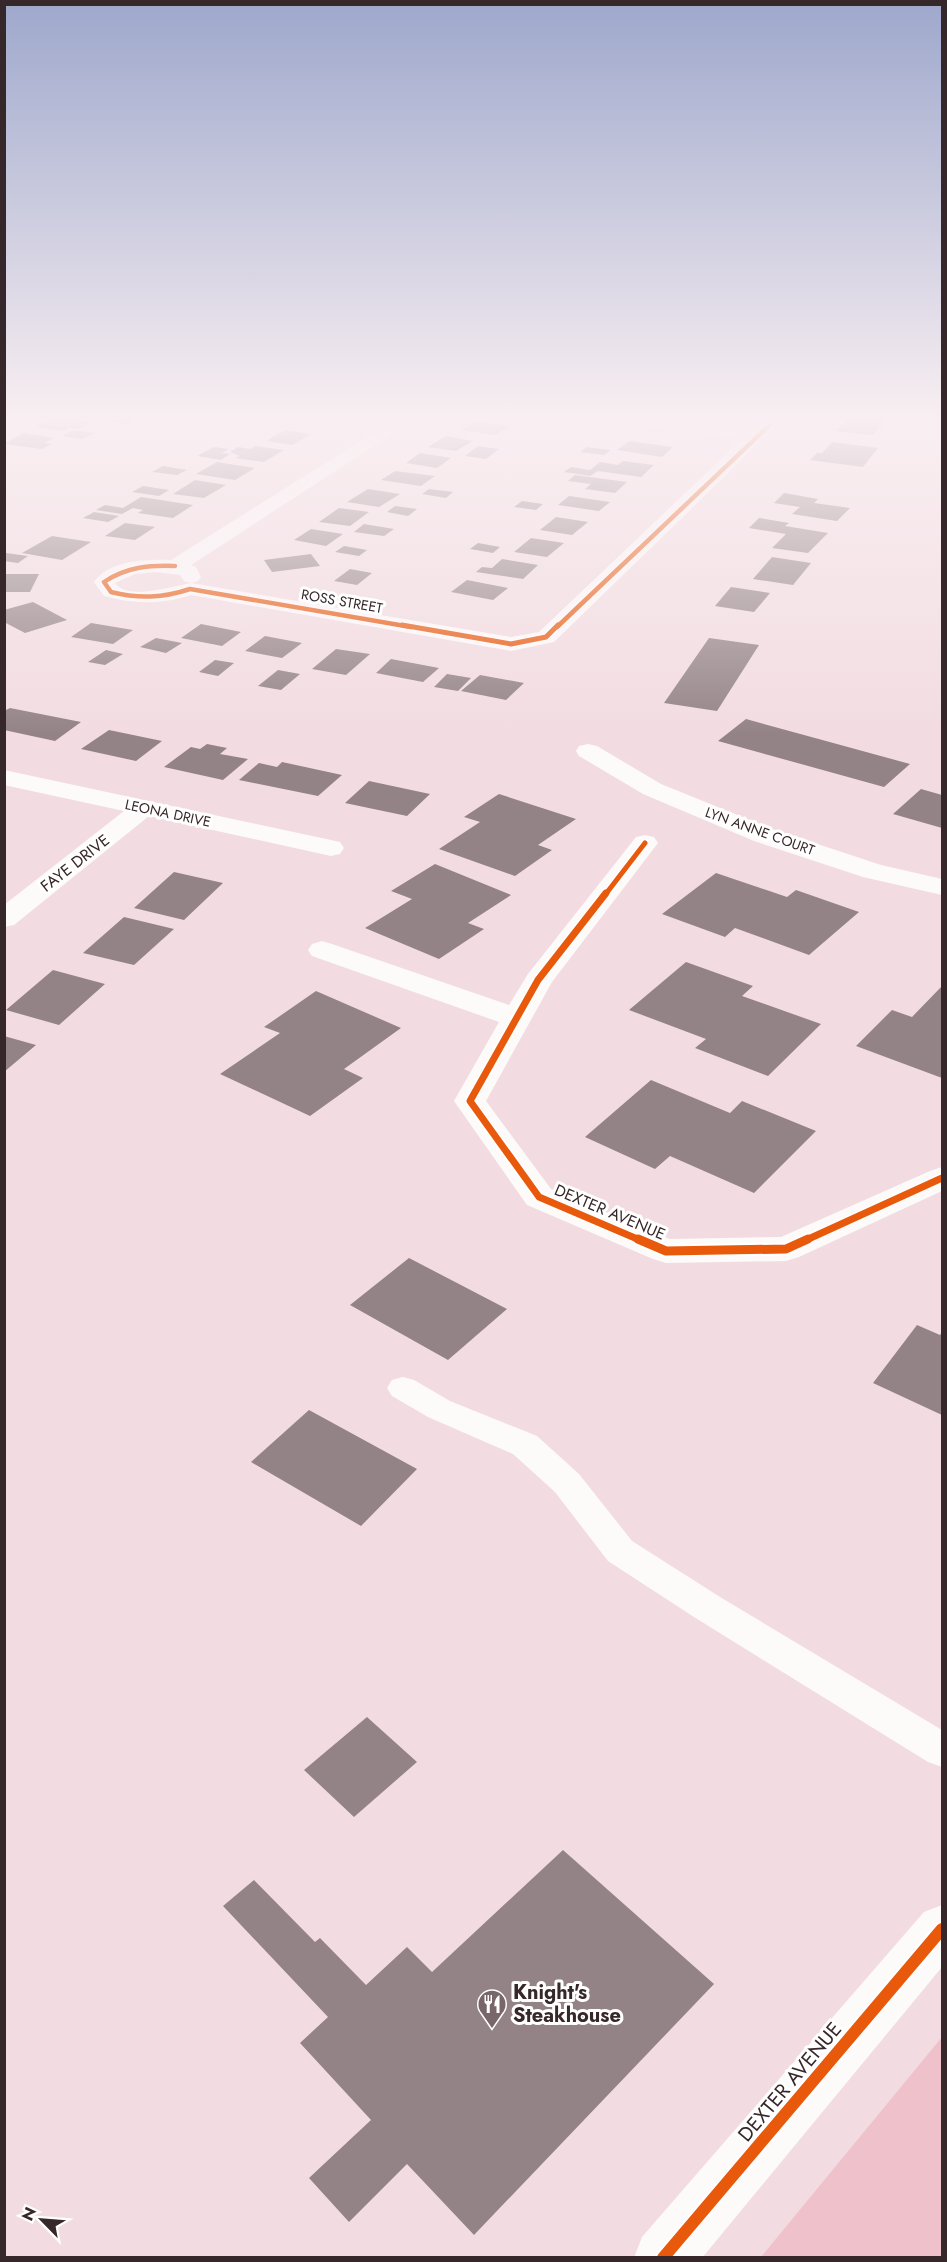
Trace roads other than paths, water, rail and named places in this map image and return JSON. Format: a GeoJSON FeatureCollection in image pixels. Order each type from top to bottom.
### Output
{"type":"FeatureCollection","features":[{"type":"Feature","properties":{"kind":"street"},"geometry":{"type":"LineString","coordinates":[[175,566],[242,524]]}},
{"type":"Feature","properties":{"kind":"street","name":"ROSS STREET"},"geometry":{"type":"LineString","coordinates":[[175,566],[146,565],[118,571],[104,582],[111,592],[135,598],[166,597],[190,589],[512,644],[546,637],[665,524]]}},
{"type":"Feature","properties":{"kind":"street"},"geometry":{"type":"LineString","coordinates":[[175,566],[189,571],[193,580],[190,589]]}},
{"type":"Feature","properties":{"kind":"street","name":"LYN ANNE COURT"},"geometry":{"type":"LineString","coordinates":[[588,751],[652,789],[763,835],[873,871],[942,887]]}},
{"type":"Feature","properties":{"kind":"street","name":"LEONA DRIVE"},"geometry":{"type":"LineString","coordinates":[[4,777],[331,848]]}},
{"type":"Feature","properties":{"kind":"street","name":"FAYE DRIVE"},"geometry":{"type":"LineString","coordinates":[[4,919],[145,807]]}},
{"type":"Feature","properties":{"kind":"street","name":"DEXTER AVENUE"},"geometry":{"type":"LineString","coordinates":[[645,843],[538,980],[470,1101],[539,1197],[666,1251],[786,1249],[942,1178]]}},
{"type":"Feature","properties":{"kind":"street"},"geometry":{"type":"LineString","coordinates":[[322,950],[516,1018]]}},
{"type":"Feature","properties":{"kind":"street","name":"DEXTER AVENUE"},"geometry":{"type":"LineString","coordinates":[[663,2258],[942,1929]]}},
{"type":"Feature","properties":{"kind":"lane"},"geometry":{"type":"LineString","coordinates":[[403,1388],[439,1408],[525,1445],[567,1483],[620,1551],[707,1607],[942,1750]]}},
{"type":"Feature","properties":{"kind":"place","name":"Knight's Steakhouse"},"geometry":{"type":"Point","coordinates":[492,2030]}}]}
